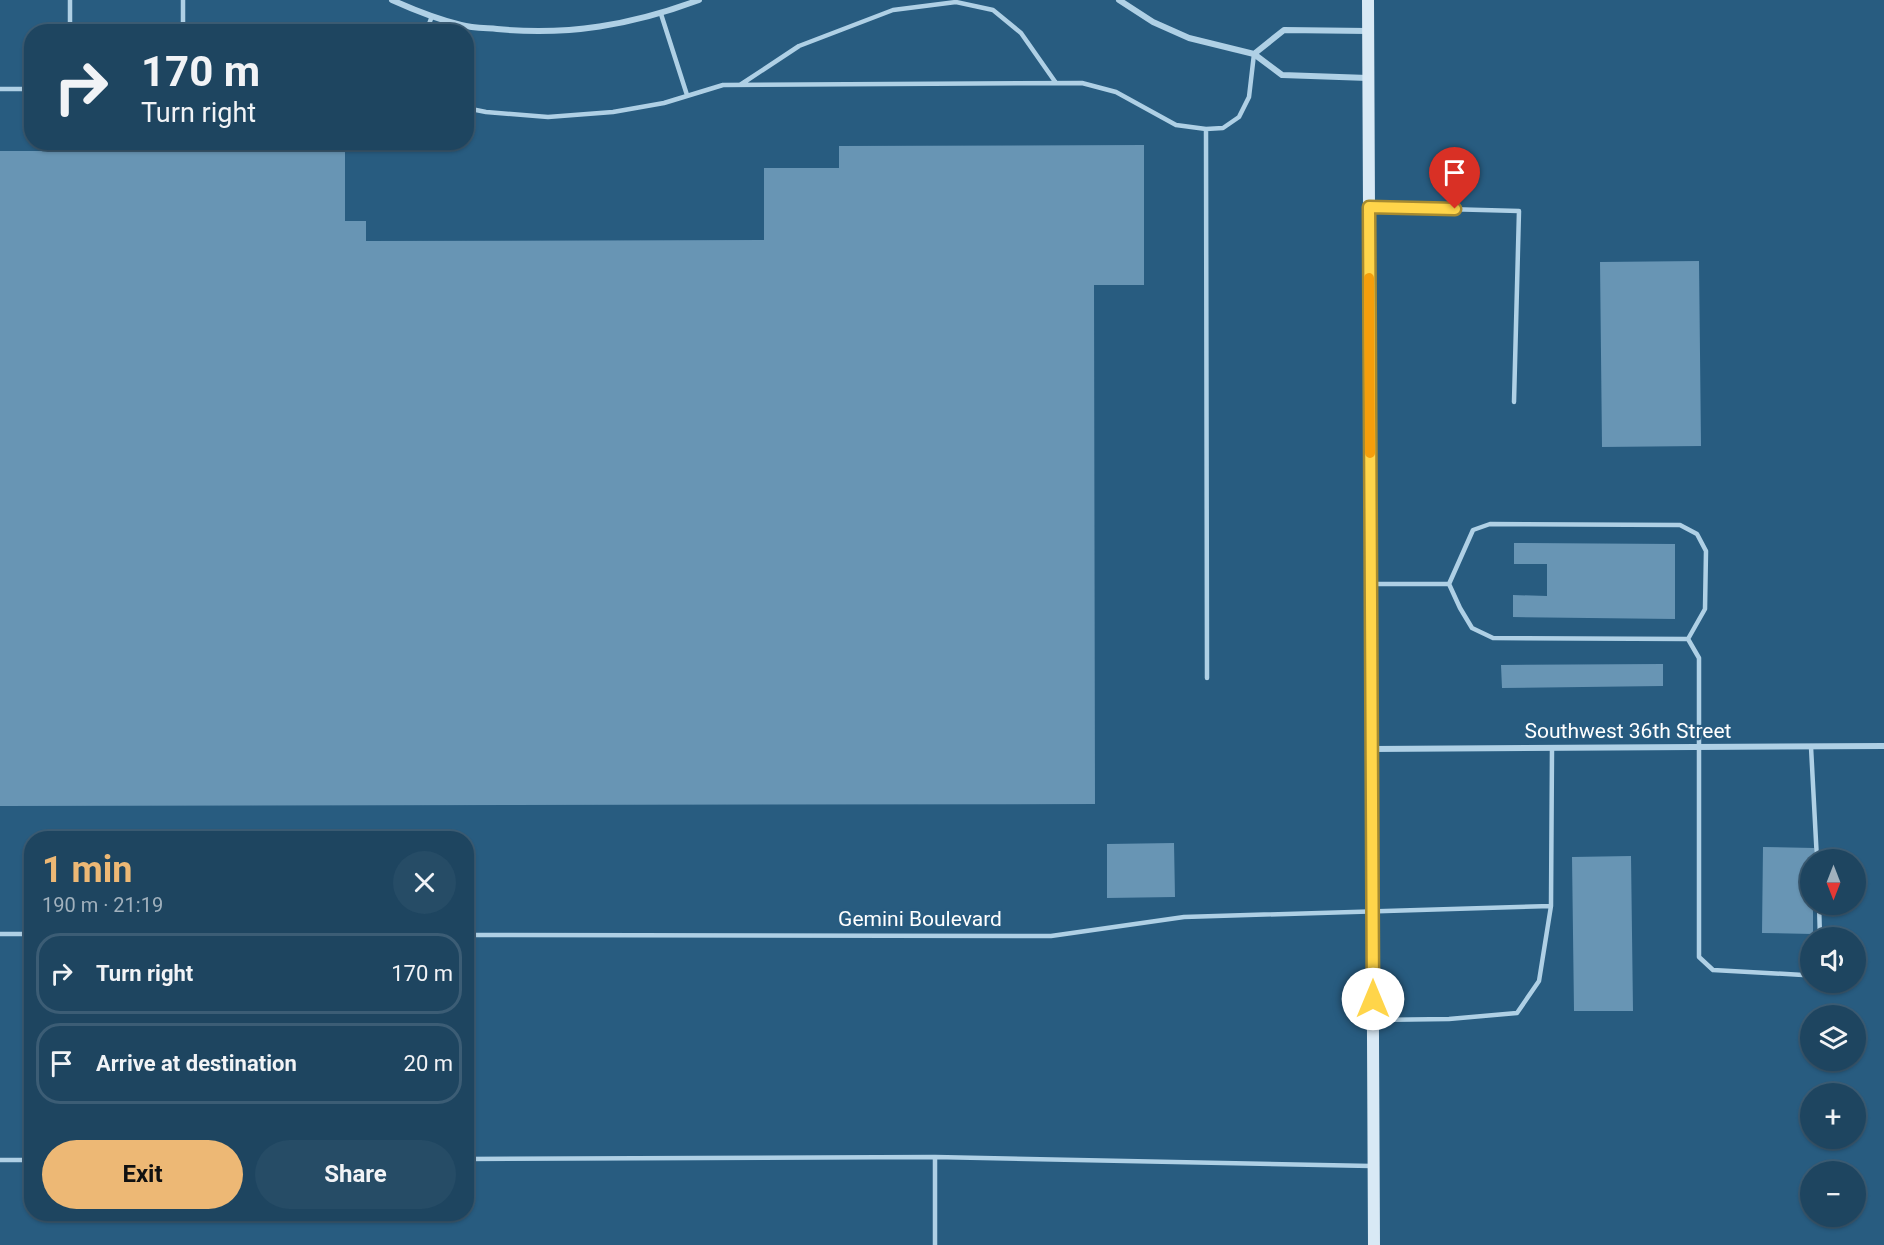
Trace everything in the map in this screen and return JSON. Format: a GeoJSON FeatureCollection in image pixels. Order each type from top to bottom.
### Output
{"type":"FeatureCollection","features":[{"type":"Feature","properties":{"kind":"main road"},"geometry":{"type":"LineString","coordinates":[[1368,0],[1374,1245]]}},
{"type":"Feature","properties":{"kind":"street"},"geometry":{"type":"LineString","coordinates":[[392,0],[459,24]]}},
{"type":"Feature","properties":{"kind":"street"},"geometry":{"type":"LineString","coordinates":[[474,26],[527,32],[616,25],[661,14],[699,0]]}},
{"type":"Feature","properties":{"kind":"street"},"geometry":{"type":"LineString","coordinates":[[1119,0],[1153,22],[1189,38],[1254,54],[1282,75],[1368,78]]}},
{"type":"Feature","properties":{"kind":"street"},"geometry":{"type":"LineString","coordinates":[[1254,54],[1284,30],[1368,31]]}},
{"type":"Feature","properties":{"kind":"street","name":"Southwest 36th Street"},"geometry":{"type":"LineString","coordinates":[[1372,749],[1884,747]]}},
{"type":"Feature","properties":{"kind":"lane"},"geometry":{"type":"LineString","coordinates":[[70,0],[70,24]]}},
{"type":"Feature","properties":{"kind":"lane"},"geometry":{"type":"LineString","coordinates":[[183,0],[183,24]]}},
{"type":"Feature","properties":{"kind":"lane"},"geometry":{"type":"LineString","coordinates":[[740,85],[799,46],[893,10],[956,2],[993,10],[1021,33],[1056,82]]}},
{"type":"Feature","properties":{"kind":"lane"},"geometry":{"type":"LineString","coordinates":[[661,14],[687,95]]}},
{"type":"Feature","properties":{"kind":"lane"},"geometry":{"type":"LineString","coordinates":[[429,24],[432,16]]}},
{"type":"Feature","properties":{"kind":"lane"},"geometry":{"type":"LineString","coordinates":[[474,110],[548,117],[613,112],[664,102],[723,85],[1082,82],[1116,92],[1176,125],[1206,129],[1223,128],[1239,117],[1249,97],[1254,54]]}},
{"type":"Feature","properties":{"kind":"lane"},"geometry":{"type":"LineString","coordinates":[[0,89],[24,89]]}},
{"type":"Feature","properties":{"kind":"lane"},"geometry":{"type":"LineString","coordinates":[[1206,129],[1207,678]]}},
{"type":"Feature","properties":{"kind":"lane"},"geometry":{"type":"LineString","coordinates":[[1369,207],[1519,211],[1514,402]]}},
{"type":"Feature","properties":{"kind":"lane"},"geometry":{"type":"LineString","coordinates":[[1490,524],[1680,525],[1697,534],[1706,551],[1705,609],[1688,639],[1492,638],[1472,628],[1449,584],[1473,530],[1490,524]]}},
{"type":"Feature","properties":{"kind":"lane"},"geometry":{"type":"LineString","coordinates":[[1371,584],[1449,584]]}},
{"type":"Feature","properties":{"kind":"lane"},"geometry":{"type":"LineString","coordinates":[[1688,639],[1699,658],[1699,957],[1713,970],[1800,975]]}},
{"type":"Feature","properties":{"kind":"lane"},"geometry":{"type":"LineString","coordinates":[[1811,747],[1816,849]]}},
{"type":"Feature","properties":{"kind":"lane"},"geometry":{"type":"LineString","coordinates":[[1373,1020],[1449,1019],[1517,1013],[1539,981],[1551,906],[1552,748]]}},
{"type":"Feature","properties":{"kind":"lane","name":"Gemini Boulevard"},"geometry":{"type":"LineString","coordinates":[[474,935],[1051,936],[1185,916],[1551,906]]}},
{"type":"Feature","properties":{"kind":"lane"},"geometry":{"type":"LineString","coordinates":[[0,934],[24,934]]}},
{"type":"Feature","properties":{"kind":"lane"},"geometry":{"type":"LineString","coordinates":[[474,1159],[935,1157],[1374,1166]]}},
{"type":"Feature","properties":{"kind":"lane"},"geometry":{"type":"LineString","coordinates":[[935,1157],[935,1245]]}},
{"type":"Feature","properties":{"kind":"lane"},"geometry":{"type":"LineString","coordinates":[[0,1160],[24,1160]]}},
{"type":"Feature","properties":{"kind":"building"},"geometry":{"type":"Polygon","coordinates":[[[1144,145],[1144,285],[1094,285],[1095,804],[0,806],[0,151],[345,151],[345,221],[366,221],[366,241],[764,240],[764,168],[839,168],[839,146],[1144,145]]]}},
{"type":"Feature","properties":{"kind":"building"},"geometry":{"type":"Polygon","coordinates":[[[1699,261],[1701,446],[1602,447],[1600,262],[1699,261]]]}},
{"type":"Feature","properties":{"kind":"building"},"geometry":{"type":"Polygon","coordinates":[[[1514,543],[1675,544],[1675,619],[1513,617],[1513,595],[1547,596],[1547,564],[1514,564],[1514,543]]]}},
{"type":"Feature","properties":{"kind":"building"},"geometry":{"type":"Polygon","coordinates":[[[1663,664],[1663,686],[1502,688],[1501,665],[1663,664]]]}},
{"type":"Feature","properties":{"kind":"building"},"geometry":{"type":"Polygon","coordinates":[[[1174,843],[1175,897],[1107,898],[1107,844],[1174,843]]]}},
{"type":"Feature","properties":{"kind":"building"},"geometry":{"type":"Polygon","coordinates":[[[1763,847],[1814,848],[1800,849],[1800,915],[1813,915],[1813,927],[1800,927],[1800,934],[1762,933],[1763,847]]]}},
{"type":"Feature","properties":{"kind":"building"},"geometry":{"type":"Polygon","coordinates":[[[1631,856],[1633,1011],[1574,1011],[1572,857],[1631,856]]]}},
{"type":"Feature","properties":{"kind":"slow traffic"},"geometry":{"type":"LineString","coordinates":[[1369,278],[1370,453]]}},
{"type":"Feature","properties":{"kind":"route"},"geometry":{"type":"LineString","coordinates":[[1373,999],[1369,207],[1455,209]]}}]}
